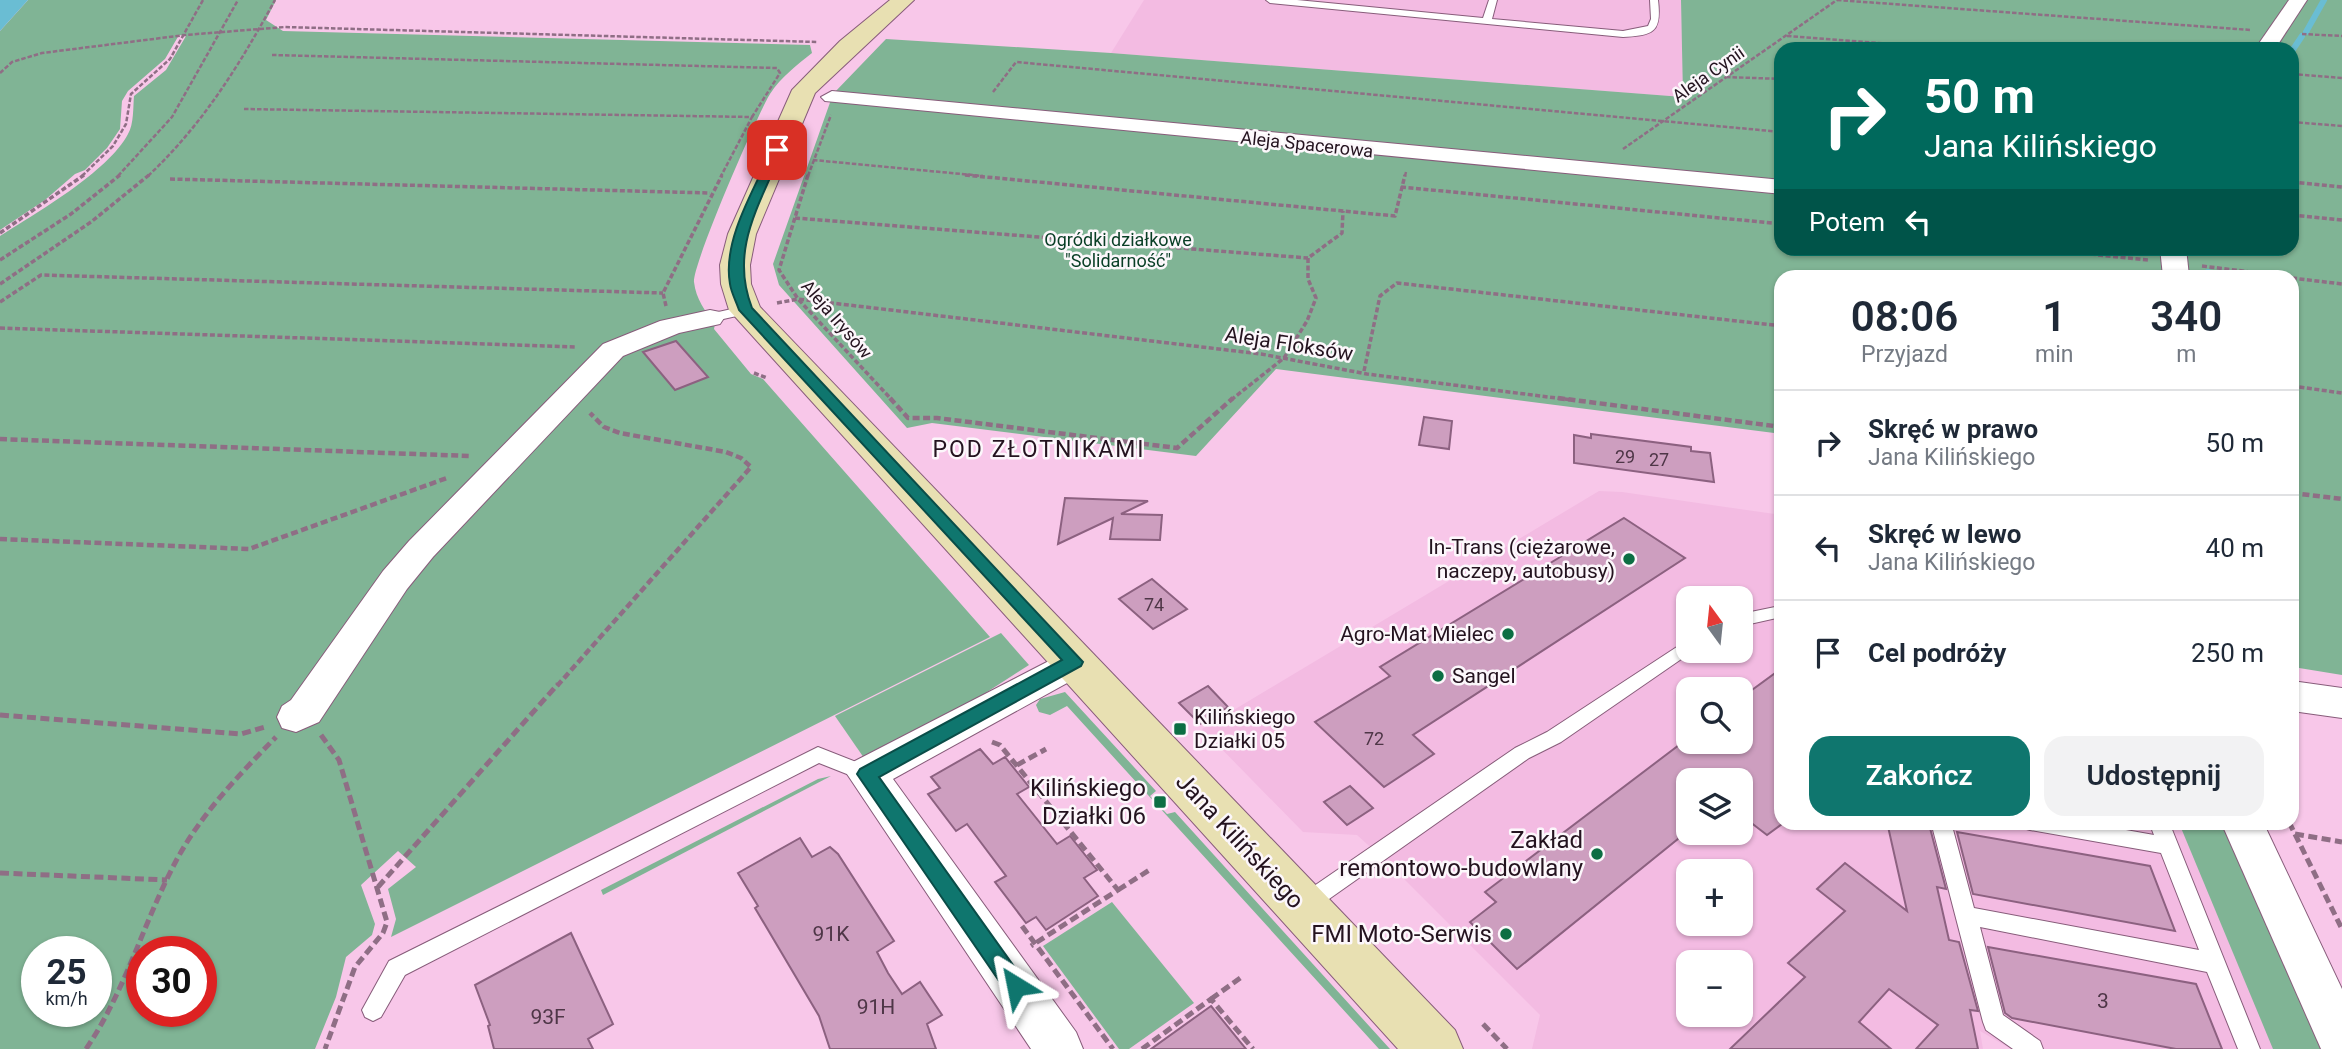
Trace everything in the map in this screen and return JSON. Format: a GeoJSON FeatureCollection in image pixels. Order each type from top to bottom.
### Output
{"type":"FeatureCollection","features":[{"type":"Feature","properties":{"kind":"street","name":"Jana Kilińskiego"},"geometry":{"type":"LineString","coordinates":[[903,0],[820,72],[801,97],[742,234],[736,275],[746,310],[1435,1049]]}},
{"type":"Feature","properties":{"kind":"street"},"geometry":{"type":"LineString","coordinates":[[2269,42],[2298,0]]}},
{"type":"Feature","properties":{"kind":"street","name":"Aleja Spacerowa"},"geometry":{"type":"LineString","coordinates":[[836,97],[1412,154],[1774,186]]}},
{"type":"Feature","properties":{"kind":"street"},"geometry":{"type":"LineString","coordinates":[[300,714],[395,580],[507,457],[613,350],[670,327],[710,318]]}},
{"type":"Feature","properties":{"kind":"street"},"geometry":{"type":"LineString","coordinates":[[1059,1049],[867,774],[1074,662]]}},
{"type":"Feature","properties":{"kind":"street"},"geometry":{"type":"LineString","coordinates":[[2299,697],[2342,704]]}},
{"type":"Feature","properties":{"kind":"street"},"geometry":{"type":"LineString","coordinates":[[2246,830],[2342,1041]]}},
{"type":"Feature","properties":{"kind":"lane"},"geometry":{"type":"LineString","coordinates":[[1270,0],[1586,31],[1647,32],[1654,28],[1657,21],[1654,0]]}},
{"type":"Feature","properties":{"kind":"lane"},"geometry":{"type":"LineString","coordinates":[[1487,22],[1493,0]]}},
{"type":"Feature","properties":{"kind":"lane"},"geometry":{"type":"LineString","coordinates":[[801,97],[836,97]]}},
{"type":"Feature","properties":{"kind":"lane"},"geometry":{"type":"LineString","coordinates":[[710,318],[746,310]]}},
{"type":"Feature","properties":{"kind":"lane"},"geometry":{"type":"LineString","coordinates":[[1754,617],[1774,613]]}},
{"type":"Feature","properties":{"kind":"lane"},"geometry":{"type":"LineString","coordinates":[[1300,907],[1522,753],[1554,737],[1676,654]]}},
{"type":"Feature","properties":{"kind":"lane"},"geometry":{"type":"LineString","coordinates":[[373,1010],[397,968],[818,755],[867,774]]}},
{"type":"Feature","properties":{"kind":"lane"},"geometry":{"type":"LineString","coordinates":[[1943,830],[1994,1022],[2032,1049]]}},
{"type":"Feature","properties":{"kind":"lane"},"geometry":{"type":"LineString","coordinates":[[2076,830],[2168,846]]}},
{"type":"Feature","properties":{"kind":"lane"},"geometry":{"type":"LineString","coordinates":[[2162,830],[2249,1049]]}},
{"type":"Feature","properties":{"kind":"lane"},"geometry":{"type":"LineString","coordinates":[[1964,915],[2214,963]]}},
{"type":"Feature","properties":{"kind":"path"},"geometry":{"type":"LineString","coordinates":[[0,233],[84,175],[113,146],[126,124],[131,94],[170,59],[203,0]]}},
{"type":"Feature","properties":{"kind":"path"},"geometry":{"type":"LineString","coordinates":[[0,260],[91,199],[128,167],[173,116],[238,0]]}},
{"type":"Feature","properties":{"kind":"path"},"geometry":{"type":"LineString","coordinates":[[0,284],[118,204],[149,176],[222,93],[275,0]]}},
{"type":"Feature","properties":{"kind":"path"},"geometry":{"type":"LineString","coordinates":[[1837,0],[2342,36]]}},
{"type":"Feature","properties":{"kind":"path","name":"Aleja Cynii"},"geometry":{"type":"LineString","coordinates":[[1777,42],[1837,0]]}},
{"type":"Feature","properties":{"kind":"path"},"geometry":{"type":"LineString","coordinates":[[0,73],[12,62],[42,53],[260,28],[696,37],[848,46]]}},
{"type":"Feature","properties":{"kind":"path"},"geometry":{"type":"LineString","coordinates":[[1786,36],[1865,42]]}},
{"type":"Feature","properties":{"kind":"path","name":"Aleja Cynii"},"geometry":{"type":"LineString","coordinates":[[1594,170],[1774,44]]}},
{"type":"Feature","properties":{"kind":"path"},"geometry":{"type":"LineString","coordinates":[[272,55],[777,68],[780,73],[710,193],[663,293],[670,327]]}},
{"type":"Feature","properties":{"kind":"path"},"geometry":{"type":"LineString","coordinates":[[978,112],[1016,62],[1774,131]]}},
{"type":"Feature","properties":{"kind":"path"},"geometry":{"type":"LineString","coordinates":[[2299,75],[2342,78]]}},
{"type":"Feature","properties":{"kind":"path"},"geometry":{"type":"LineString","coordinates":[[1726,77],[1774,79]]}},
{"type":"Feature","properties":{"kind":"path","name":"Aleja Irysów"},"geometry":{"type":"LineString","coordinates":[[836,97],[813,160],[779,270],[798,299],[908,418],[937,418],[1177,449],[1241,391],[1284,358]]}},
{"type":"Feature","properties":{"kind":"path"},"geometry":{"type":"LineString","coordinates":[[244,108],[752,117]]}},
{"type":"Feature","properties":{"kind":"path"},"geometry":{"type":"LineString","coordinates":[[2299,123],[2342,126]]}},
{"type":"Feature","properties":{"kind":"path"},"geometry":{"type":"LineString","coordinates":[[813,160],[1395,216],[1412,154]]}},
{"type":"Feature","properties":{"kind":"path"},"geometry":{"type":"LineString","coordinates":[[170,179],[710,193]]}},
{"type":"Feature","properties":{"kind":"path"},"geometry":{"type":"LineString","coordinates":[[2299,183],[2342,187]]}},
{"type":"Feature","properties":{"kind":"path"},"geometry":{"type":"LineString","coordinates":[[1401,187],[1774,223]]}},
{"type":"Feature","properties":{"kind":"path"},"geometry":{"type":"LineString","coordinates":[[795,218],[1308,258],[1342,233],[1343,211]]}},
{"type":"Feature","properties":{"kind":"path"},"geometry":{"type":"LineString","coordinates":[[2299,216],[2342,220]]}},
{"type":"Feature","properties":{"kind":"path"},"geometry":{"type":"LineString","coordinates":[[2113,256],[2236,270]]}},
{"type":"Feature","properties":{"kind":"path"},"geometry":{"type":"LineString","coordinates":[[1284,358],[1307,321],[1316,298],[1308,279],[1308,258]]}},
{"type":"Feature","properties":{"kind":"path"},"geometry":{"type":"LineString","coordinates":[[0,302],[41,275],[663,293]]}},
{"type":"Feature","properties":{"kind":"path"},"geometry":{"type":"LineString","coordinates":[[2299,279],[2342,284]]}},
{"type":"Feature","properties":{"kind":"path"},"geometry":{"type":"LineString","coordinates":[[1364,371],[1380,296],[1396,283],[1774,325]]}},
{"type":"Feature","properties":{"kind":"path","name":"Aleja Floksów"},"geometry":{"type":"LineString","coordinates":[[791,299],[1284,358],[1364,371],[1367,374],[1774,426]]}},
{"type":"Feature","properties":{"kind":"path"},"geometry":{"type":"LineString","coordinates":[[0,328],[613,350]]}},
{"type":"Feature","properties":{"kind":"path"},"geometry":{"type":"LineString","coordinates":[[2299,387],[2342,393]]}},
{"type":"Feature","properties":{"kind":"path"},"geometry":{"type":"LineString","coordinates":[[378,887],[751,467],[748,461],[711,448],[630,435],[603,427],[592,414],[560,404]]}},
{"type":"Feature","properties":{"kind":"path"},"geometry":{"type":"LineString","coordinates":[[0,439],[507,457]]}},
{"type":"Feature","properties":{"kind":"path"},"geometry":{"type":"LineString","coordinates":[[0,539],[248,549],[507,457]]}},
{"type":"Feature","properties":{"kind":"path"},"geometry":{"type":"LineString","coordinates":[[2299,493],[2342,499]]}},
{"type":"Feature","properties":{"kind":"path"},"geometry":{"type":"LineString","coordinates":[[300,714],[339,760],[387,922],[378,939],[355,967],[325,1049]]}},
{"type":"Feature","properties":{"kind":"path"},"geometry":{"type":"LineString","coordinates":[[0,715],[241,734],[300,714]]}},
{"type":"Feature","properties":{"kind":"path"},"geometry":{"type":"LineString","coordinates":[[86,1049],[101,1029],[130,975],[167,880],[217,802],[300,714]]}},
{"type":"Feature","properties":{"kind":"path"},"geometry":{"type":"LineString","coordinates":[[982,743],[992,742],[1000,746],[1118,890]]}},
{"type":"Feature","properties":{"kind":"path"},"geometry":{"type":"LineString","coordinates":[[1017,765],[1046,749]]}},
{"type":"Feature","properties":{"kind":"path"},"geometry":{"type":"LineString","coordinates":[[2293,830],[2342,929]]}},
{"type":"Feature","properties":{"kind":"path"},"geometry":{"type":"LineString","coordinates":[[2295,834],[2342,842]]}},
{"type":"Feature","properties":{"kind":"path"},"geometry":{"type":"LineString","coordinates":[[1035,944],[1151,869]]}},
{"type":"Feature","properties":{"kind":"path"},"geometry":{"type":"LineString","coordinates":[[0,873],[167,880]]}},
{"type":"Feature","properties":{"kind":"path"},"geometry":{"type":"LineString","coordinates":[[1142,1049],[1243,976]]}},
{"type":"Feature","properties":{"kind":"path"},"geometry":{"type":"LineString","coordinates":[[1211,999],[1253,1049]]}},
{"type":"Feature","properties":{"kind":"path"},"geometry":{"type":"LineString","coordinates":[[1483,1024],[1507,1049]]}},
{"type":"Feature","properties":{"kind":"shaded area"},"geometry":{"type":"Polygon","coordinates":[[[1144,0],[1681,0],[1683,97],[1111,53],[1144,0]]]}},
{"type":"Feature","properties":{"kind":"shaded area"},"geometry":{"type":"Polygon","coordinates":[[[1599,491],[1774,514],[1774,830],[2224,830],[2322,1049],[2011,1049],[1980,1031],[1983,1049],[1532,1049],[1540,1015],[1357,835],[1303,832],[1202,729],[1599,491]]]}},
{"type":"Feature","properties":{"kind":"green space"},"geometry":{"type":"Polygon","coordinates":[[[28,0],[276,0],[266,20],[283,31],[810,45],[812,53],[774,88],[753,129],[703,248],[694,282],[697,294],[715,324],[714,329],[751,374],[763,379],[990,637],[391,937],[396,919],[388,889],[416,867],[398,851],[361,885],[375,924],[372,935],[346,957],[336,997],[315,1049],[0,1049],[0,236],[70,191],[105,162],[128,134],[134,96],[166,70],[186,36],[179,35],[165,59],[128,91],[122,101],[120,129],[107,148],[85,170],[75,174],[45,200],[0,230],[0,31],[28,0]]]}},
{"type":"Feature","properties":{"kind":"green space","name":"Ogródki działkowe \"Solidarność\""},"geometry":{"type":"Polygon","coordinates":[[[1681,0],[2342,0],[2342,675],[2299,668],[2299,270],[1774,270],[1774,433],[1276,369],[1196,456],[932,423],[907,428],[779,285],[773,264],[833,94],[886,39],[1111,53],[1683,97],[1681,0]]]}},
{"type":"Feature","properties":{"kind":"green space"},"geometry":{"type":"Polygon","coordinates":[[[1001,633],[1029,665],[970,703],[864,758],[835,716],[1001,633]]]}},
{"type":"Feature","properties":{"kind":"green space"},"geometry":{"type":"Polygon","coordinates":[[[1065,692],[1156,791],[1150,796],[1167,814],[1175,812],[1390,1049],[1379,1049],[1067,706],[1050,715],[1039,712],[1036,705],[1040,699],[1065,692]]]}},
{"type":"Feature","properties":{"kind":"green space"},"geometry":{"type":"Polygon","coordinates":[[[831,776],[603,895],[601,890],[818,779],[831,776]]]}},
{"type":"Feature","properties":{"kind":"green space"},"geometry":{"type":"Polygon","coordinates":[[[2182,830],[2226,830],[2324,1049],[2273,1049],[2182,830]]]}},
{"type":"Feature","properties":{"kind":"green space"},"geometry":{"type":"Polygon","coordinates":[[[1112,902],[1194,1003],[1129,1049],[1119,1049],[1043,946],[1112,902]]]}},
{"type":"Feature","properties":{"kind":"water"},"geometry":{"type":"Polygon","coordinates":[[[0,0],[28,0],[0,31],[0,0]]]}},
{"type":"Feature","properties":{"kind":"building"},"geometry":{"type":"Polygon","coordinates":[[[676,341],[708,377],[675,390],[643,352],[676,341]]]}},
{"type":"Feature","properties":{"kind":"building"},"geometry":{"type":"Polygon","coordinates":[[[1424,417],[1452,421],[1449,449],[1419,445],[1424,417]]]}},
{"type":"Feature","properties":{"kind":"building"},"geometry":{"type":"Polygon","coordinates":[[[1591,434],[1691,447],[1691,451],[1710,453],[1714,482],[1574,463],[1574,435],[1591,438],[1591,434]]]}},
{"type":"Feature","properties":{"kind":"building"},"geometry":{"type":"Polygon","coordinates":[[[1065,498],[1148,501],[1121,514],[1162,515],[1160,540],[1110,539],[1113,518],[1058,544],[1065,498]]]}},
{"type":"Feature","properties":{"kind":"building"},"geometry":{"type":"Polygon","coordinates":[[[1624,518],[1685,558],[1413,735],[1434,754],[1384,787],[1315,722],[1390,676],[1380,667],[1624,518]]]}},
{"type":"Feature","properties":{"kind":"building"},"geometry":{"type":"Polygon","coordinates":[[[1152,579],[1187,609],[1153,629],[1119,599],[1152,579]]]}},
{"type":"Feature","properties":{"kind":"building"},"geometry":{"type":"Polygon","coordinates":[[[1774,674],[1774,830],[1767,835],[1753,824],[1753,768],[1676,768],[1676,841],[1517,969],[1470,922],[1496,902],[1485,892],[1676,747],[1676,754],[1753,754],[1753,689],[1774,674]]]}},
{"type":"Feature","properties":{"kind":"building"},"geometry":{"type":"Polygon","coordinates":[[[1208,686],[1228,707],[1200,724],[1179,703],[1208,686]]]}},
{"type":"Feature","properties":{"kind":"building"},"geometry":{"type":"Polygon","coordinates":[[[980,749],[993,764],[1005,757],[1029,787],[1017,794],[1057,844],[1070,836],[1097,870],[1084,878],[1098,896],[1046,930],[1036,917],[1026,923],[995,882],[1006,876],[967,824],[956,831],[928,794],[940,788],[931,777],[980,749]]]}},
{"type":"Feature","properties":{"kind":"building"},"geometry":{"type":"Polygon","coordinates":[[[1350,786],[1373,808],[1347,825],[1324,802],[1350,786]]]}},
{"type":"Feature","properties":{"kind":"building"},"geometry":{"type":"Polygon","coordinates":[[[1889,830],[1931,830],[1946,889],[1937,887],[1949,940],[1959,942],[1978,1011],[1970,1010],[1978,1049],[1916,1049],[1938,1025],[1889,989],[1859,1022],[1891,1049],[1730,1049],[1805,977],[1788,963],[1845,911],[1817,889],[1845,863],[1907,911],[1889,830]]]}},
{"type":"Feature","properties":{"kind":"building"},"geometry":{"type":"Polygon","coordinates":[[[1957,832],[2150,866],[2175,931],[1973,894],[1957,832]]]}},
{"type":"Feature","properties":{"kind":"building"},"geometry":{"type":"Polygon","coordinates":[[[800,838],[812,857],[830,847],[838,854],[894,941],[877,952],[888,973],[902,994],[920,982],[942,1015],[927,1024],[936,1049],[830,1049],[819,1016],[755,908],[758,906],[738,873],[800,838]]]}},
{"type":"Feature","properties":{"kind":"building"},"geometry":{"type":"Polygon","coordinates":[[[571,933],[613,1024],[588,1039],[593,1049],[494,1049],[488,1026],[490,1025],[475,985],[571,933]]]}},
{"type":"Feature","properties":{"kind":"building"},"geometry":{"type":"Polygon","coordinates":[[[1988,947],[2196,984],[2222,1049],[2176,1049],[2012,1018],[2005,1013],[1988,947]]]}},
{"type":"Feature","properties":{"kind":"building"},"geometry":{"type":"Polygon","coordinates":[[[1211,1006],[1246,1049],[1151,1049],[1211,1006]]]}},
{"type":"Feature","properties":{"kind":"waterway"},"geometry":{"type":"LineString","coordinates":[[2306,32],[2324,0]]}},
{"type":"Feature","properties":{"kind":"waterway"},"geometry":{"type":"LineString","coordinates":[[2298,42],[2302,36]]}},
{"type":"Feature","properties":{"kind":"place","name":"In-Trans (ciężarowe, naczepy, autobusy)"},"geometry":{"type":"Point","coordinates":[1629,559]}},
{"type":"Feature","properties":{"kind":"place","name":"Agro-Mat Mielec"},"geometry":{"type":"Point","coordinates":[1508,634]}},
{"type":"Feature","properties":{"kind":"place","name":"Sangel"},"geometry":{"type":"Point","coordinates":[1438,676]}},
{"type":"Feature","properties":{"kind":"place","name":"Kilińskiego Działki 05"},"geometry":{"type":"Point","coordinates":[1180,729]}},
{"type":"Feature","properties":{"kind":"place","name":"Kilińskiego Działki 06"},"geometry":{"type":"Point","coordinates":[1160,802]}},
{"type":"Feature","properties":{"kind":"place","name":"Zakład remontowo-budowlany"},"geometry":{"type":"Point","coordinates":[1597,854]}},
{"type":"Feature","properties":{"kind":"place","name":"FMI Moto-Serwis"},"geometry":{"type":"Point","coordinates":[1506,934]}},
{"type":"Feature","properties":{"kind":"district","name":"POD ZŁOTNIKAMI"},"geometry":{"type":"Point","coordinates":[1039,449]}},
{"type":"Feature","properties":{"kind":"route"},"geometry":{"type":"LineString","coordinates":[[777,150],[742,234],[735,265],[736,284],[746,310],[764,333],[1074,662],[867,774],[1016,986]]}}]}
